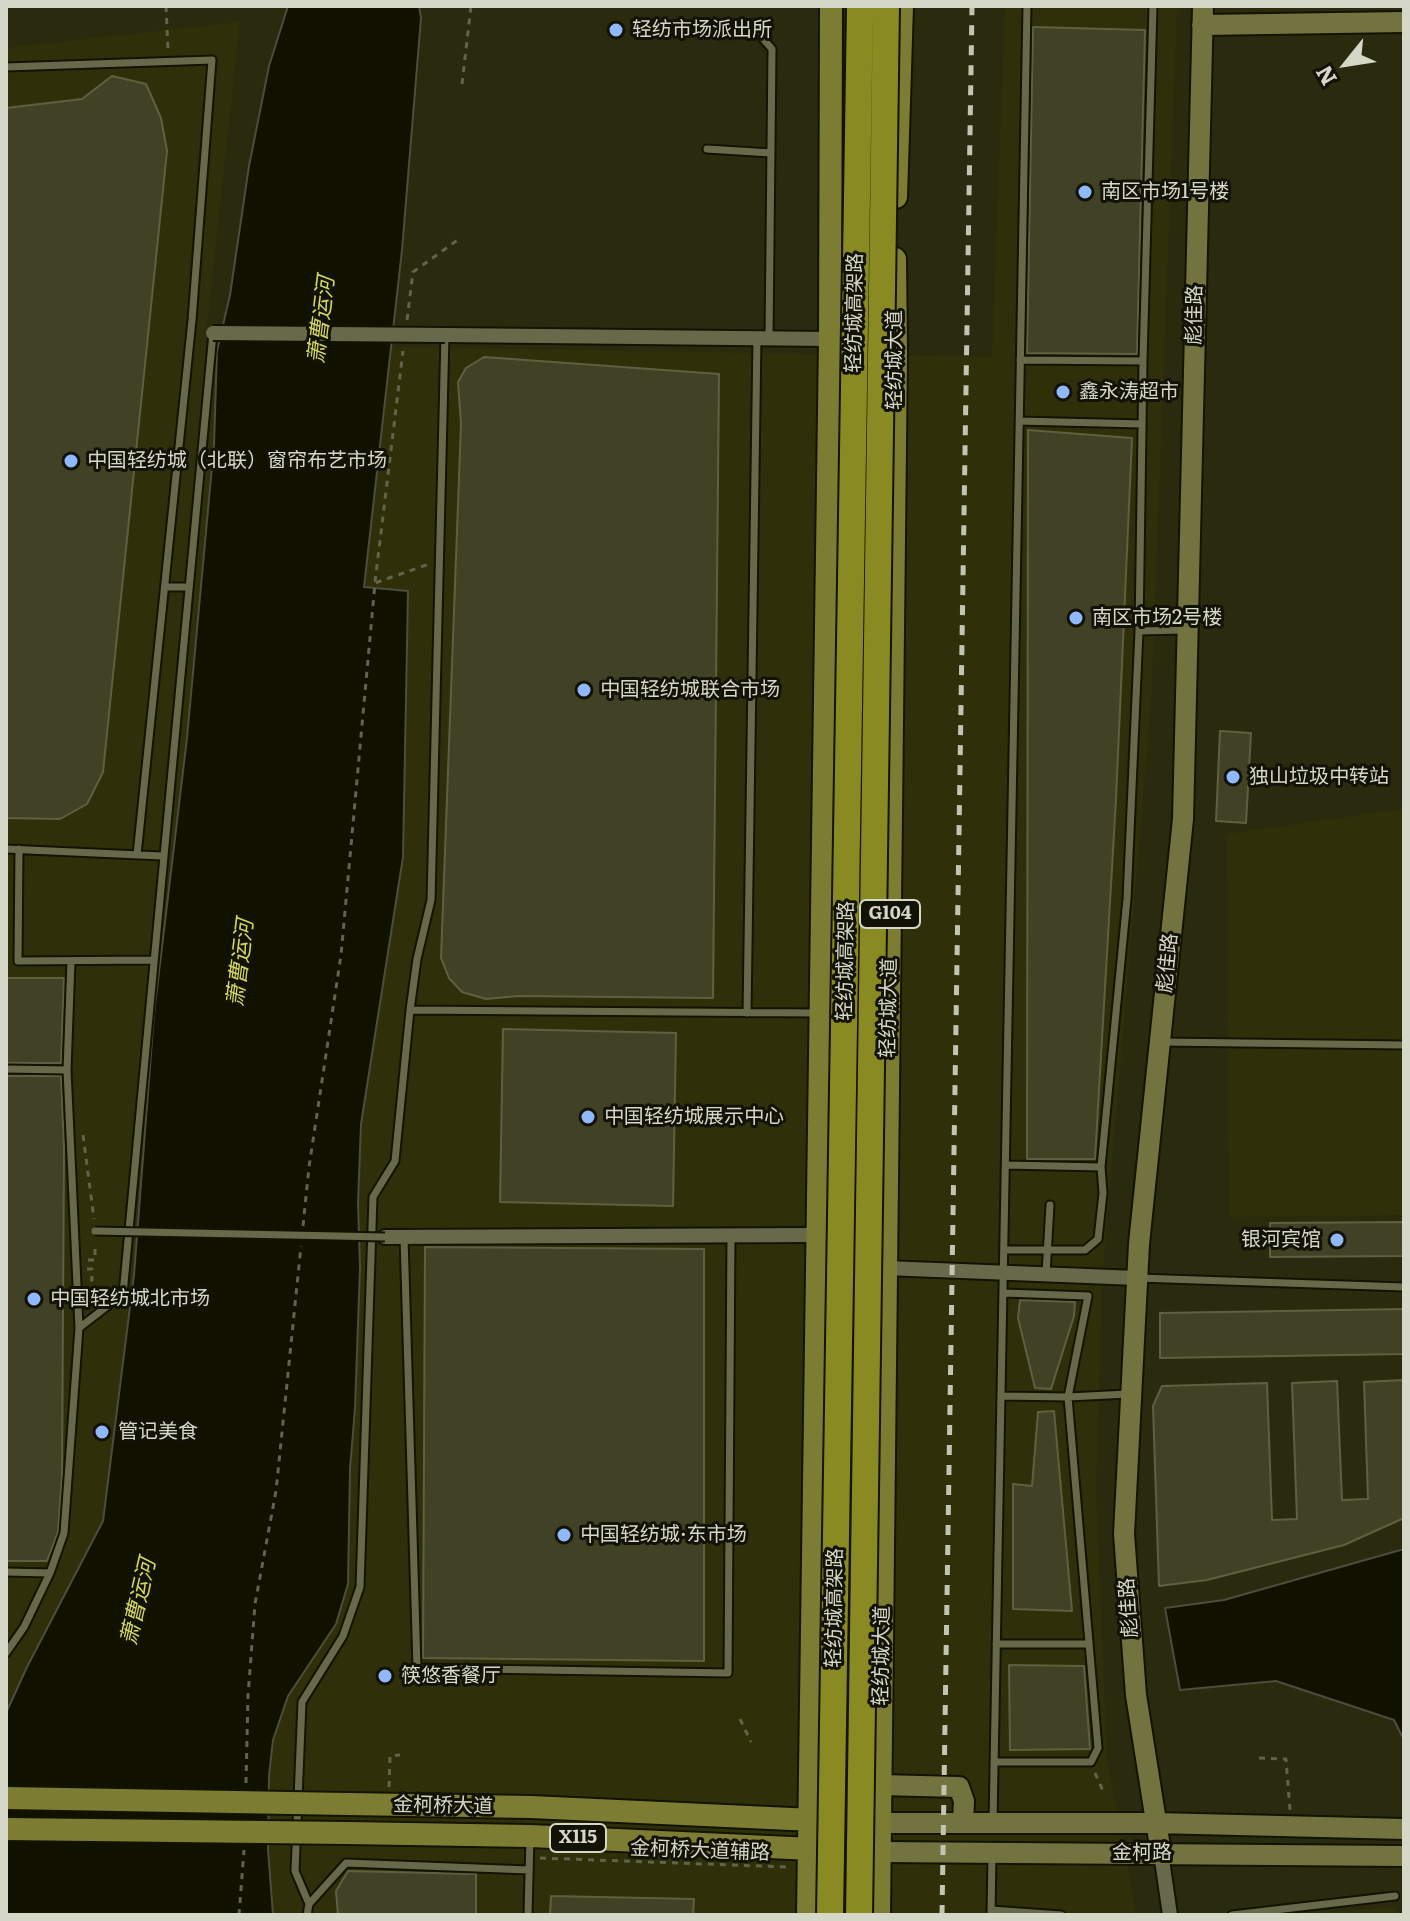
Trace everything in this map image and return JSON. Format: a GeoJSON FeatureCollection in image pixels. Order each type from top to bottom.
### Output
{"type":"FeatureCollection","features":[{"type":"Feature","properties":{"kind":"highway","name":"轻纺城高架路"},"geometry":{"type":"LineString","coordinates":[[830,1915],[860,6]]}},
{"type":"Feature","properties":{"kind":"highway","name":"轻纺城高架路"},"geometry":{"type":"LineString","coordinates":[[859,1915],[886,6]]}},
{"type":"Feature","properties":{"kind":"main road"},"geometry":{"type":"LineString","coordinates":[[808,1915],[830,339],[831,6]]}},
{"type":"Feature","properties":{"kind":"main road","name":"轻纺城大道"},"geometry":{"type":"LineString","coordinates":[[879,1915],[896,354],[894,237],[902,6]]}},
{"type":"Feature","properties":{"kind":"main road","name":"金柯桥大道"},"geometry":{"type":"LineString","coordinates":[[6,1798],[531,1807],[881,1823]]}},
{"type":"Feature","properties":{"kind":"main road","name":"金柯桥大道"},"geometry":{"type":"LineString","coordinates":[[6,1829],[346,1833],[530,1847],[880,1852]]}},
{"type":"Feature","properties":{"kind":"street"},"geometry":{"type":"LineString","coordinates":[[1203,16],[1404,22]]}},
{"type":"Feature","properties":{"kind":"street","name":"彪佳路"},"geometry":{"type":"LineString","coordinates":[[1170,1915],[1136,1695],[1124,1534],[1137,1278],[1183,819],[1203,16]]}},
{"type":"Feature","properties":{"kind":"street"},"geometry":{"type":"LineString","coordinates":[[213,333],[830,339]]}},
{"type":"Feature","properties":{"kind":"street"},"geometry":{"type":"LineString","coordinates":[[385,1237],[816,1235]]}},
{"type":"Feature","properties":{"kind":"street"},"geometry":{"type":"LineString","coordinates":[[886,1268],[1137,1278]]}},
{"type":"Feature","properties":{"kind":"street"},"geometry":{"type":"LineString","coordinates":[[881,1785],[959,1787],[964,1801],[963,1823]]}},
{"type":"Feature","properties":{"kind":"street","name":"金柯路"},"geometry":{"type":"LineString","coordinates":[[881,1823],[1155,1823],[1396,1828]]}},
{"type":"Feature","properties":{"kind":"street","name":"金柯路"},"geometry":{"type":"LineString","coordinates":[[880,1852],[1395,1856]]}},
{"type":"Feature","properties":{"kind":"lane"},"geometry":{"type":"LineString","coordinates":[[993,1823],[1027,6]]}},
{"type":"Feature","properties":{"kind":"lane"},"geometry":{"type":"LineString","coordinates":[[1005,1250],[1085,1250],[1098,1239],[1103,1193],[1101,1167],[1127,899],[1139,631],[1153,6]]}},
{"type":"Feature","properties":{"kind":"lane"},"geometry":{"type":"LineString","coordinates":[[732,24],[750,24],[772,49],[747,1013]]}},
{"type":"Feature","properties":{"kind":"lane"},"geometry":{"type":"LineString","coordinates":[[6,67],[212,60],[192,320],[137,855]]}},
{"type":"Feature","properties":{"kind":"lane"},"geometry":{"type":"LineString","coordinates":[[707,149],[771,153]]}},
{"type":"Feature","properties":{"kind":"lane"},"geometry":{"type":"LineString","coordinates":[[79,1328],[123,1294],[213,333]]}},
{"type":"Feature","properties":{"kind":"lane"},"geometry":{"type":"LineString","coordinates":[[309,1904],[295,1871],[302,1702],[343,1636],[360,1587],[373,1197],[395,1161],[417,959],[431,900],[445,335]]}},
{"type":"Feature","properties":{"kind":"lane"},"geometry":{"type":"LineString","coordinates":[[1020,360],[1143,361]]}},
{"type":"Feature","properties":{"kind":"lane"},"geometry":{"type":"LineString","coordinates":[[1019,421],[1142,424]]}},
{"type":"Feature","properties":{"kind":"lane"},"geometry":{"type":"LineString","coordinates":[[165,587],[188,587]]}},
{"type":"Feature","properties":{"kind":"lane"},"geometry":{"type":"LineString","coordinates":[[1139,631],[1188,630]]}},
{"type":"Feature","properties":{"kind":"lane"},"geometry":{"type":"LineString","coordinates":[[6,849],[162,856]]}},
{"type":"Feature","properties":{"kind":"lane"},"geometry":{"type":"LineString","coordinates":[[19,849],[18,961],[154,960]]}},
{"type":"Feature","properties":{"kind":"lane"},"geometry":{"type":"LineString","coordinates":[[6,1653],[24,1627],[50,1573],[64,1533],[79,1328],[67,1070],[71,961]]}},
{"type":"Feature","properties":{"kind":"lane"},"geometry":{"type":"LineString","coordinates":[[410,1010],[820,1013]]}},
{"type":"Feature","properties":{"kind":"lane"},"geometry":{"type":"LineString","coordinates":[[1160,1042],[1404,1045]]}},
{"type":"Feature","properties":{"kind":"lane"},"geometry":{"type":"LineString","coordinates":[[6,1069],[67,1070]]}},
{"type":"Feature","properties":{"kind":"lane"},"geometry":{"type":"LineString","coordinates":[[1006,1165],[1101,1167]]}},
{"type":"Feature","properties":{"kind":"lane"},"geometry":{"type":"LineString","coordinates":[[1046,1274],[1050,1205]]}},
{"type":"Feature","properties":{"kind":"lane"},"geometry":{"type":"LineString","coordinates":[[95,1231],[385,1237]]}},
{"type":"Feature","properties":{"kind":"lane"},"geometry":{"type":"LineString","coordinates":[[404,1237],[417,1668],[728,1673],[731,1235]]}},
{"type":"Feature","properties":{"kind":"lane"},"geometry":{"type":"LineString","coordinates":[[1137,1278],[1404,1287]]}},
{"type":"Feature","properties":{"kind":"lane"},"geometry":{"type":"LineString","coordinates":[[994,1762],[1091,1762],[1098,1748],[1068,1397],[1088,1296],[1004,1293]]}},
{"type":"Feature","properties":{"kind":"lane"},"geometry":{"type":"LineString","coordinates":[[1002,1396],[1131,1394]]}},
{"type":"Feature","properties":{"kind":"lane"},"geometry":{"type":"LineString","coordinates":[[6,1572],[50,1573]]}},
{"type":"Feature","properties":{"kind":"lane"},"geometry":{"type":"LineString","coordinates":[[996,1644],[1089,1644]]}},
{"type":"Feature","properties":{"kind":"lane"},"geometry":{"type":"LineString","coordinates":[[528,1915],[530,1847]]}},
{"type":"Feature","properties":{"kind":"lane"},"geometry":{"type":"LineString","coordinates":[[992,1853],[991,1912],[1061,1915]]}},
{"type":"Feature","properties":{"kind":"lane"},"geometry":{"type":"LineString","coordinates":[[307,1915],[309,1904],[346,1863],[529,1870]]}},
{"type":"Feature","properties":{"kind":"lane"},"geometry":{"type":"LineString","coordinates":[[1232,1915],[1395,1896]]}},
{"type":"Feature","properties":{"kind":"path"},"geometry":{"type":"LineString","coordinates":[[166,6],[169,61]]}},
{"type":"Feature","properties":{"kind":"path"},"geometry":{"type":"LineString","coordinates":[[462,84],[471,6]]}},
{"type":"Feature","properties":{"kind":"path"},"geometry":{"type":"LineString","coordinates":[[407,319],[413,272],[459,239]]}},
{"type":"Feature","properties":{"kind":"path"},"geometry":{"type":"LineString","coordinates":[[303,1229],[309,1167],[341,955],[375,583],[404,350]]}},
{"type":"Feature","properties":{"kind":"path"},"geometry":{"type":"LineString","coordinates":[[375,583],[440,560]]}},
{"type":"Feature","properties":{"kind":"path"},"geometry":{"type":"LineString","coordinates":[[82,1260],[95,1260],[95,1231],[83,1136]]}},
{"type":"Feature","properties":{"kind":"path"},"geometry":{"type":"LineString","coordinates":[[246,1790],[248,1696],[255,1604],[276,1491],[301,1244]]}},
{"type":"Feature","properties":{"kind":"path"},"geometry":{"type":"LineString","coordinates":[[740,1719],[751,1742]]}},
{"type":"Feature","properties":{"kind":"path"},"geometry":{"type":"LineString","coordinates":[[389,1787],[390,1756],[400,1755]]}},
{"type":"Feature","properties":{"kind":"path"},"geometry":{"type":"LineString","coordinates":[[1259,1758],[1286,1759],[1291,1826]]}},
{"type":"Feature","properties":{"kind":"path"},"geometry":{"type":"LineString","coordinates":[[1091,1762],[1103,1791]]}},
{"type":"Feature","properties":{"kind":"path"},"geometry":{"type":"LineString","coordinates":[[239,1915],[245,1836]]}},
{"type":"Feature","properties":{"kind":"path","name":"金柯桥大道辅路"},"geometry":{"type":"LineString","coordinates":[[530,1847],[785,1869],[809,1851]]}},
{"type":"Feature","properties":{"kind":"shaded area"},"geometry":{"type":"Polygon","coordinates":[[[1005,6],[1177,6],[1151,705],[1102,1280],[1096,1492],[1107,1757],[1136,1915],[6,1915],[6,48],[240,22],[205,344],[992,357],[1005,6]]]}},
{"type":"Feature","properties":{"kind":"shaded area"},"geometry":{"type":"Polygon","coordinates":[[[1404,809],[1404,1215],[1229,1217],[1227,834],[1404,809]]]}},
{"type":"Feature","properties":{"kind":"shaded area"},"geometry":{"type":"Polygon","coordinates":[[[1396,1907],[1397,1915],[1287,1915],[1396,1907]]]}},
{"type":"Feature","properties":{"kind":"water","name":"萧曹运河"},"geometry":{"type":"Polygon","coordinates":[[[288,6],[419,6],[421,18],[402,250],[364,587],[408,591],[403,857],[361,1124],[358,1203],[360,1268],[348,1584],[336,1624],[288,1696],[273,1740],[269,1775],[268,1850],[273,1915],[6,1915],[6,1713],[103,1521],[134,1275],[154,1014],[187,738],[214,445],[217,351],[230,295],[249,166],[269,66],[288,6]]]}},
{"type":"Feature","properties":{"kind":"water"},"geometry":{"type":"Polygon","coordinates":[[[1404,1549],[1404,1740],[1394,1720],[1276,1681],[1180,1690],[1165,1608],[1224,1600],[1404,1549]]]}},
{"type":"Feature","properties":{"kind":"building","name":"南区市场1号楼"},"geometry":{"type":"Polygon","coordinates":[[[1033,27],[1145,30],[1137,354],[1027,353],[1033,27]]]}},
{"type":"Feature","properties":{"kind":"building","name":"中国轻纺城（北联）窗帘布艺市场"},"geometry":{"type":"Polygon","coordinates":[[[112,76],[146,84],[161,118],[167,151],[103,772],[87,804],[60,819],[6,818],[6,108],[82,99],[112,76]]]}},
{"type":"Feature","properties":{"kind":"building","name":"中国轻纺城联合市场"},"geometry":{"type":"Polygon","coordinates":[[[484,357],[719,374],[713,998],[518,996],[486,999],[462,992],[449,978],[441,958],[461,424],[458,382],[466,368],[484,357]]]}},
{"type":"Feature","properties":{"kind":"building","name":"南区市场2号楼"},"geometry":{"type":"Polygon","coordinates":[[[1028,430],[1132,438],[1116,799],[1095,1159],[1027,1159],[1028,430]]]}},
{"type":"Feature","properties":{"kind":"building","name":"独山垃圾中转站"},"geometry":{"type":"Polygon","coordinates":[[[1220,731],[1251,733],[1246,823],[1216,821],[1220,731]]]}},
{"type":"Feature","properties":{"kind":"building"},"geometry":{"type":"Polygon","coordinates":[[[6,978],[64,978],[61,1063],[6,1063],[6,978]]]}},
{"type":"Feature","properties":{"kind":"building","name":"中国轻纺城展示中心"},"geometry":{"type":"Polygon","coordinates":[[[503,1029],[676,1033],[673,1206],[500,1202],[503,1029]]]}},
{"type":"Feature","properties":{"kind":"building","name":"中国轻纺城北市场"},"geometry":{"type":"Polygon","coordinates":[[[6,1076],[61,1076],[64,1147],[62,1477],[58,1532],[47,1561],[6,1561],[6,1076]]]}},
{"type":"Feature","properties":{"kind":"building","name":"银河宾馆"},"geometry":{"type":"Polygon","coordinates":[[[1404,1222],[1404,1256],[1270,1257],[1270,1223],[1404,1222]]]}},
{"type":"Feature","properties":{"kind":"building","name":"中国轻纺城·东市场"},"geometry":{"type":"Polygon","coordinates":[[[425,1247],[704,1249],[704,1661],[423,1658],[425,1247]]]}},
{"type":"Feature","properties":{"kind":"building"},"geometry":{"type":"Polygon","coordinates":[[[1020,1300],[1075,1302],[1074,1316],[1051,1389],[1035,1388],[1018,1318],[1020,1300]]]}},
{"type":"Feature","properties":{"kind":"building"},"geometry":{"type":"Polygon","coordinates":[[[1404,1309],[1404,1354],[1160,1358],[1160,1313],[1404,1309]]]}},
{"type":"Feature","properties":{"kind":"building"},"geometry":{"type":"Polygon","coordinates":[[[1404,1380],[1404,1518],[1344,1545],[1207,1580],[1159,1586],[1153,1406],[1162,1386],[1267,1383],[1272,1520],[1297,1519],[1292,1383],[1337,1381],[1342,1500],[1368,1499],[1364,1382],[1404,1380]]]}},
{"type":"Feature","properties":{"kind":"building"},"geometry":{"type":"Polygon","coordinates":[[[1054,1411],[1072,1611],[1013,1609],[1013,1484],[1032,1486],[1038,1412],[1054,1411]]]}},
{"type":"Feature","properties":{"kind":"building"},"geometry":{"type":"Polygon","coordinates":[[[1009,1665],[1084,1666],[1090,1749],[1010,1750],[1009,1665]]]}},
{"type":"Feature","properties":{"kind":"building"},"geometry":{"type":"Polygon","coordinates":[[[348,1871],[476,1874],[476,1915],[338,1915],[336,1891],[348,1871]]]}},
{"type":"Feature","properties":{"kind":"building"},"geometry":{"type":"Polygon","coordinates":[[[551,1896],[694,1899],[693,1915],[550,1915],[551,1896]]]}},
{"type":"Feature","properties":{"kind":"railway"},"geometry":{"type":"LineString","coordinates":[[942,1915],[972,6]]}},
{"type":"Feature","properties":{"kind":"place","name":"轻纺市场派出所"},"geometry":{"type":"Point","coordinates":[616,30]}},
{"type":"Feature","properties":{"kind":"place","name":"南区市场1号楼"},"geometry":{"type":"Point","coordinates":[1085,192]}},
{"type":"Feature","properties":{"kind":"place","name":"鑫永涛超市"},"geometry":{"type":"Point","coordinates":[1063,392]}},
{"type":"Feature","properties":{"kind":"place","name":"中国轻纺城（北联）窗帘布艺市场"},"geometry":{"type":"Point","coordinates":[71,461]}},
{"type":"Feature","properties":{"kind":"place","name":"南区市场2号楼"},"geometry":{"type":"Point","coordinates":[1076,618]}},
{"type":"Feature","properties":{"kind":"place","name":"中国轻纺城联合市场"},"geometry":{"type":"Point","coordinates":[584,690]}},
{"type":"Feature","properties":{"kind":"place","name":"独山垃圾中转站"},"geometry":{"type":"Point","coordinates":[1233,777]}},
{"type":"Feature","properties":{"kind":"place","name":"中国轻纺城展示中心"},"geometry":{"type":"Point","coordinates":[588,1117]}},
{"type":"Feature","properties":{"kind":"place","name":"银河宾馆"},"geometry":{"type":"Point","coordinates":[1337,1240]}},
{"type":"Feature","properties":{"kind":"place","name":"中国轻纺城北市场"},"geometry":{"type":"Point","coordinates":[34,1299]}},
{"type":"Feature","properties":{"kind":"place","name":"管记美食"},"geometry":{"type":"Point","coordinates":[102,1432]}},
{"type":"Feature","properties":{"kind":"place","name":"中国轻纺城·东市场"},"geometry":{"type":"Point","coordinates":[564,1535]}},
{"type":"Feature","properties":{"kind":"place","name":"筷悠香餐厅"},"geometry":{"type":"Point","coordinates":[385,1676]}}]}
